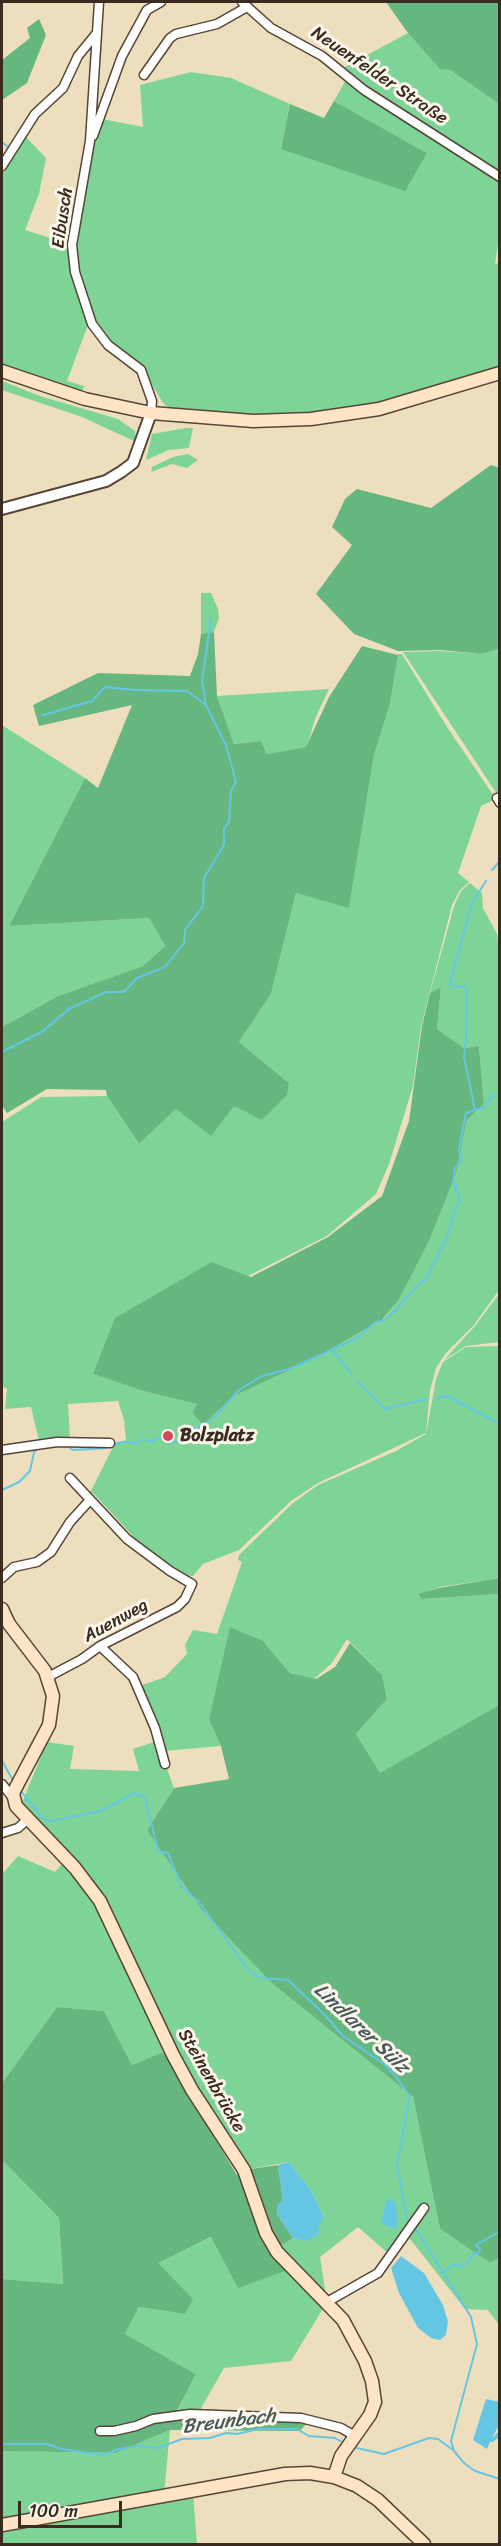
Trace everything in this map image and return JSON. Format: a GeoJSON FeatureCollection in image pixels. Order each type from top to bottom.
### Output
{"type":"FeatureCollection","features":[{"type":"Feature","properties":{"kind":"main road"},"geometry":{"type":"LineString","coordinates":[[2,371],[77,397],[151,413],[232,420],[310,419],[379,409],[500,373]]}},
{"type":"Feature","properties":{"kind":"main road"},"geometry":{"type":"LineString","coordinates":[[2,1609],[9,1624],[48,1677],[53,1696],[52,1713],[40,1744],[13,1796]]}},
{"type":"Feature","properties":{"kind":"main road","name":"Steinenbrücke"},"geometry":{"type":"LineString","coordinates":[[13,1796],[15,1806],[75,1868],[100,1901],[192,2090],[243,2170],[266,2233],[277,2252],[343,2320],[355,2341],[372,2381],[375,2402],[373,2409],[350,2442],[334,2476]]}},
{"type":"Feature","properties":{"kind":"main road"},"geometry":{"type":"LineString","coordinates":[[2,2525],[285,2474],[310,2473],[334,2476],[357,2486],[378,2500],[424,2544]]}},
{"type":"Feature","properties":{"kind":"street","name":"Eibusch"},"geometry":{"type":"LineString","coordinates":[[99,2],[90,141],[72,246],[75,272],[92,324],[108,345],[141,370],[152,401],[151,413]]}},
{"type":"Feature","properties":{"kind":"street"},"geometry":{"type":"LineString","coordinates":[[90,141],[122,56],[147,10],[161,2]]}},
{"type":"Feature","properties":{"kind":"street"},"geometry":{"type":"LineString","coordinates":[[144,75],[170,38],[176,34],[217,24],[244,4]]}},
{"type":"Feature","properties":{"kind":"street","name":"Neuenfelder Straße"},"geometry":{"type":"LineString","coordinates":[[244,4],[271,27],[322,56],[372,95],[500,177]]}},
{"type":"Feature","properties":{"kind":"street"},"geometry":{"type":"LineString","coordinates":[[2,166],[35,114],[63,88],[78,56],[96,33]]}},
{"type":"Feature","properties":{"kind":"street"},"geometry":{"type":"LineString","coordinates":[[2,509],[106,481],[121,472],[133,463],[151,413]]}},
{"type":"Feature","properties":{"kind":"street"},"geometry":{"type":"LineString","coordinates":[[2,1450],[57,1442],[110,1443]]}},
{"type":"Feature","properties":{"kind":"street"},"geometry":{"type":"LineString","coordinates":[[2,1578],[17,1565],[37,1563],[51,1552],[70,1522],[90,1500],[70,1478]]}},
{"type":"Feature","properties":{"kind":"street","name":"Auenweg"},"geometry":{"type":"LineString","coordinates":[[48,1677],[82,1659],[100,1646],[177,1606],[185,1599],[192,1584],[127,1539],[90,1500]]}},
{"type":"Feature","properties":{"kind":"street"},"geometry":{"type":"LineString","coordinates":[[100,1646],[133,1677],[155,1728],[165,1764]]}},
{"type":"Feature","properties":{"kind":"street"},"geometry":{"type":"LineString","coordinates":[[2,1784],[13,1796]]}},
{"type":"Feature","properties":{"kind":"street"},"geometry":{"type":"LineString","coordinates":[[2,1833],[18,1828],[27,1820]]}},
{"type":"Feature","properties":{"kind":"street"},"geometry":{"type":"LineString","coordinates":[[327,2302],[378,2273],[424,2208]]}},
{"type":"Feature","properties":{"kind":"street"},"geometry":{"type":"LineString","coordinates":[[100,2431],[114,2431],[153,2419],[190,2414],[301,2418],[341,2428],[350,2442]]}},
{"type":"Feature","properties":{"kind":"green space"},"geometry":{"type":"Polygon","coordinates":[[[386,2],[499,2],[499,104],[450,70],[440,69],[408,33],[386,2]]]}},
{"type":"Feature","properties":{"kind":"green space"},"geometry":{"type":"Polygon","coordinates":[[[39,19],[46,35],[27,83],[2,100],[2,60],[30,38],[27,28],[39,19]]]}},
{"type":"Feature","properties":{"kind":"green space"},"geometry":{"type":"Polygon","coordinates":[[[408,33],[440,68],[450,70],[499,104],[499,173],[367,90],[343,68],[408,33]]]}},
{"type":"Feature","properties":{"kind":"green space"},"geometry":{"type":"Polygon","coordinates":[[[191,72],[231,78],[290,104],[281,149],[427,153],[334,101],[346,80],[499,181],[500,230],[495,264],[499,263],[499,366],[480,374],[365,407],[311,416],[261,417],[171,410],[163,403],[142,368],[110,344],[94,323],[77,271],[75,246],[92,148],[102,119],[143,127],[140,85],[191,72]]]}},
{"type":"Feature","properties":{"kind":"green space"},"geometry":{"type":"Polygon","coordinates":[[[334,101],[427,153],[405,191],[281,149],[290,104],[324,118],[334,101]]]}},
{"type":"Feature","properties":{"kind":"green space"},"geometry":{"type":"Polygon","coordinates":[[[24,135],[46,158],[39,194],[25,230],[70,244],[89,322],[67,381],[84,386],[82,393],[2,367],[2,168],[24,135]]]}},
{"type":"Feature","properties":{"kind":"green space"},"geometry":{"type":"Polygon","coordinates":[[[2,381],[40,396],[118,419],[135,431],[136,442],[82,417],[2,390],[2,381]]]}},
{"type":"Feature","properties":{"kind":"green space"},"geometry":{"type":"Polygon","coordinates":[[[193,428],[189,448],[169,450],[146,460],[152,434],[193,428]]]}},
{"type":"Feature","properties":{"kind":"green space"},"geometry":{"type":"Polygon","coordinates":[[[188,454],[198,460],[187,468],[172,464],[151,472],[152,467],[173,457],[188,454]]]}},
{"type":"Feature","properties":{"kind":"green space"},"geometry":{"type":"Polygon","coordinates":[[[491,465],[500,468],[499,649],[482,654],[440,650],[398,651],[354,634],[316,594],[352,545],[332,527],[345,499],[357,489],[431,508],[491,465]]]}},
{"type":"Feature","properties":{"kind":"green space"},"geometry":{"type":"Polygon","coordinates":[[[201,593],[211,593],[218,609],[219,618],[214,632],[201,634],[201,593]]]}},
{"type":"Feature","properties":{"kind":"green space"},"geometry":{"type":"Polygon","coordinates":[[[214,632],[217,696],[234,744],[261,741],[267,754],[306,747],[329,697],[362,646],[398,655],[390,704],[374,755],[349,908],[296,893],[271,994],[239,1042],[289,1083],[287,1095],[262,1120],[234,1106],[211,1136],[176,1109],[139,1144],[107,1096],[106,1090],[47,1089],[7,1113],[2,1105],[2,1027],[58,996],[143,966],[165,946],[149,918],[9,926],[85,778],[98,788],[132,705],[39,726],[33,705],[98,673],[190,676],[198,654],[201,634],[214,632]]]}},
{"type":"Feature","properties":{"kind":"green space"},"geometry":{"type":"Polygon","coordinates":[[[499,649],[499,797],[403,652],[440,651],[482,654],[499,649]]]}},
{"type":"Feature","properties":{"kind":"green space"},"geometry":{"type":"Polygon","coordinates":[[[398,654],[402,654],[447,727],[496,799],[481,806],[458,873],[469,882],[460,890],[452,905],[421,1027],[413,1086],[389,1164],[376,1194],[327,1236],[248,1276],[212,1262],[93,1374],[143,1391],[198,1404],[192,1413],[203,1425],[234,1396],[316,1357],[383,1320],[398,1299],[430,1239],[456,1174],[467,1120],[484,1104],[479,1046],[464,1048],[437,1029],[441,987],[430,993],[454,906],[461,891],[470,883],[482,893],[483,908],[497,934],[499,953],[499,1290],[474,1325],[446,1353],[436,1368],[430,1391],[426,1433],[318,1483],[291,1501],[239,1550],[203,1564],[193,1576],[184,1576],[130,1539],[132,1535],[93,1493],[89,1495],[115,1443],[126,1440],[124,1420],[118,1401],[68,1404],[70,1440],[39,1441],[31,1407],[5,1409],[7,1389],[2,1386],[2,1122],[41,1097],[107,1096],[139,1144],[176,1109],[234,1106],[289,1083],[239,1042],[271,994],[296,893],[349,907],[374,755],[390,704],[398,654]]]}},
{"type":"Feature","properties":{"kind":"green space"},"geometry":{"type":"Polygon","coordinates":[[[329,689],[315,719],[307,747],[267,754],[261,741],[234,744],[217,696],[329,689]]]}},
{"type":"Feature","properties":{"kind":"green space"},"geometry":{"type":"Polygon","coordinates":[[[2,725],[85,778],[9,926],[149,918],[165,946],[143,966],[58,996],[2,1027],[2,725]]]}},
{"type":"Feature","properties":{"kind":"green space"},"geometry":{"type":"Polygon","coordinates":[[[441,987],[437,1029],[464,1048],[479,1046],[484,1104],[467,1120],[456,1174],[430,1239],[399,1299],[382,1320],[317,1357],[234,1396],[203,1425],[192,1413],[197,1404],[143,1391],[93,1374],[115,1318],[212,1262],[251,1277],[328,1237],[382,1196],[409,1121],[422,1026],[430,993],[441,987]]]}},
{"type":"Feature","properties":{"kind":"green space"},"geometry":{"type":"Polygon","coordinates":[[[499,1294],[499,1342],[466,1346],[444,1360],[475,1326],[499,1294]]]}},
{"type":"Feature","properties":{"kind":"green space"},"geometry":{"type":"Polygon","coordinates":[[[499,1346],[499,1578],[440,1587],[418,1595],[421,1599],[499,1594],[499,1705],[380,1774],[356,1734],[387,1699],[382,1675],[347,1639],[332,1663],[314,1679],[290,1673],[263,1641],[209,1720],[221,1746],[163,1751],[140,1686],[165,1677],[187,1654],[185,1645],[193,1630],[217,1634],[242,1562],[238,1560],[239,1555],[293,1503],[318,1485],[396,1451],[426,1434],[436,1379],[443,1362],[466,1347],[499,1346]]]}},
{"type":"Feature","properties":{"kind":"green space"},"geometry":{"type":"Polygon","coordinates":[[[499,1578],[499,1594],[421,1599],[418,1594],[439,1588],[499,1578]]]}},
{"type":"Feature","properties":{"kind":"green space"},"geometry":{"type":"Polygon","coordinates":[[[230,1627],[263,1641],[290,1673],[316,1679],[335,1667],[350,1643],[382,1675],[387,1699],[356,1734],[380,1773],[499,1705],[500,2257],[490,2263],[440,2229],[413,2097],[274,1985],[202,1910],[147,1830],[174,1788],[229,1779],[221,1746],[209,1720],[230,1627]]]}},
{"type":"Feature","properties":{"kind":"green space"},"geometry":{"type":"Polygon","coordinates":[[[157,1741],[174,1788],[147,1830],[274,1985],[413,2097],[440,2229],[490,2263],[499,2257],[499,2325],[488,2310],[465,2309],[407,2235],[390,2255],[358,2227],[320,2257],[327,2302],[291,2361],[224,2368],[196,2417],[173,2420],[196,2374],[125,2334],[139,2307],[185,2314],[157,2263],[212,2237],[285,2271],[272,2251],[293,2238],[305,2241],[323,2215],[312,2192],[289,2162],[244,2170],[192,2090],[106,1915],[163,2052],[132,2065],[104,2011],[57,2007],[2,2083],[2,1870],[4,1872],[18,1856],[55,1872],[66,1859],[21,1805],[47,1742],[74,1746],[70,1769],[139,1771],[133,1749],[157,1741]]]}},
{"type":"Feature","properties":{"kind":"green space"},"geometry":{"type":"Polygon","coordinates":[[[57,2007],[104,2011],[132,2065],[163,2052],[237,2175],[244,2170],[278,2165],[283,2201],[277,2214],[293,2238],[272,2251],[285,2271],[238,2288],[211,2237],[158,2263],[193,2299],[185,2314],[139,2307],[125,2334],[196,2374],[173,2419],[196,2417],[295,2420],[307,2423],[300,2431],[170,2430],[116,2453],[2,2451],[2,2279],[63,2284],[59,2218],[2,2160],[2,2083],[57,2007]]]}},
{"type":"Feature","properties":{"kind":"green space"},"geometry":{"type":"Polygon","coordinates":[[[2,2160],[59,2218],[63,2284],[2,2279],[2,2160]]]}},
{"type":"Feature","properties":{"kind":"green space"},"geometry":{"type":"Polygon","coordinates":[[[170,2430],[164,2495],[2,2522],[2,2451],[116,2453],[170,2430]]]}},
{"type":"Feature","properties":{"kind":"green space"},"geometry":{"type":"Polygon","coordinates":[[[193,2493],[197,2544],[2,2544],[2,2528],[193,2493]]]}},
{"type":"Feature","properties":{"kind":"water"},"geometry":{"type":"Polygon","coordinates":[[[289,2162],[312,2192],[323,2215],[317,2236],[305,2241],[293,2238],[277,2214],[277,2204],[283,2201],[278,2165],[289,2162]]]}},
{"type":"Feature","properties":{"kind":"water"},"geometry":{"type":"Polygon","coordinates":[[[390,2198],[396,2203],[398,2228],[391,2228],[381,2223],[387,2200],[390,2198]]]}},
{"type":"Feature","properties":{"kind":"water"},"geometry":{"type":"Polygon","coordinates":[[[401,2256],[424,2273],[443,2305],[448,2322],[446,2335],[440,2340],[431,2338],[418,2328],[399,2293],[391,2268],[401,2256]]]}},
{"type":"Feature","properties":{"kind":"water"},"geometry":{"type":"Polygon","coordinates":[[[486,2399],[500,2402],[499,2425],[492,2438],[499,2431],[499,2437],[490,2442],[487,2449],[473,2440],[486,2399]]]}},
{"type":"Feature","properties":{"kind":"waterway"},"geometry":{"type":"LineString","coordinates":[[2,142],[9,148]]}},
{"type":"Feature","properties":{"kind":"waterway"},"geometry":{"type":"LineString","coordinates":[[206,705],[202,681],[211,619]]}},
{"type":"Feature","properties":{"kind":"waterway"},"geometry":{"type":"LineString","coordinates":[[2,1052],[43,1031],[69,1009],[106,992],[124,992],[137,978],[165,967],[184,943],[185,930],[203,906],[204,878],[224,845],[224,828],[229,822],[231,791],[236,782],[226,745],[206,705],[187,691],[105,687],[92,701],[43,715]]}},
{"type":"Feature","properties":{"kind":"waterway"},"geometry":{"type":"LineString","coordinates":[[492,870],[500,861]]}},
{"type":"Feature","properties":{"kind":"waterway"},"geometry":{"type":"LineString","coordinates":[[475,1110],[464,1057],[467,988],[454,987],[450,984],[472,903],[486,881]]}},
{"type":"Feature","properties":{"kind":"waterway"},"geometry":{"type":"LineString","coordinates":[[116,1444],[137,1443],[143,1439],[153,1442],[157,1438],[180,1443],[188,1438],[191,1431],[214,1418],[239,1390],[262,1376],[292,1368],[355,1339],[376,1322],[382,1321],[393,1313],[420,1283],[425,1281],[448,1235],[456,1206],[460,1202],[459,1194],[455,1190],[457,1186],[453,1185],[455,1167],[462,1160],[459,1150],[466,1113],[485,1107],[491,1097],[500,1095]]}},
{"type":"Feature","properties":{"kind":"waterway"},"geometry":{"type":"LineString","coordinates":[[332,1350],[351,1373]]}},
{"type":"Feature","properties":{"kind":"waterway"},"geometry":{"type":"LineString","coordinates":[[357,1381],[385,1409],[426,1399]]}},
{"type":"Feature","properties":{"kind":"waterway"},"geometry":{"type":"LineString","coordinates":[[437,1398],[447,1396],[500,1424]]}},
{"type":"Feature","properties":{"kind":"waterway"},"geometry":{"type":"LineString","coordinates":[[66,1445],[73,1450],[106,1448]]}},
{"type":"Feature","properties":{"kind":"waterway"},"geometry":{"type":"LineString","coordinates":[[2,1490],[19,1482],[30,1471],[34,1452],[37,1449]]}},
{"type":"Feature","properties":{"kind":"waterway","name":"Lindlarer Sülz"},"geometry":{"type":"LineString","coordinates":[[2,1761],[14,1782]]}},
{"type":"Feature","properties":{"kind":"waterway","name":"Lindlarer Sülz"},"geometry":{"type":"LineString","coordinates":[[19,1789],[44,1819],[52,1821],[101,1811],[134,1793],[145,1797],[158,1851],[168,1853],[182,1887],[199,1902],[249,1971],[261,1978],[288,1980],[324,2014],[343,2036],[384,2064],[395,2075],[410,2097],[397,2165],[407,2218],[411,2223]]}},
{"type":"Feature","properties":{"kind":"waterway","name":"Lindlarer Sülz"},"geometry":{"type":"LineString","coordinates":[[415,2228],[471,2317],[477,2344],[451,2441],[454,2451],[475,2471],[500,2479]]}},
{"type":"Feature","properties":{"kind":"waterway"},"geometry":{"type":"LineString","coordinates":[[444,2272],[453,2265],[463,2266],[468,2263],[474,2253],[478,2254],[480,2249],[476,2245],[500,2231]]}},
{"type":"Feature","properties":{"kind":"waterway","name":"Breunbach"},"geometry":{"type":"LineString","coordinates":[[2,2444],[47,2444],[61,2449],[102,2455],[119,2449],[139,2446],[158,2448],[182,2439],[210,2438],[226,2433],[237,2434],[259,2429],[297,2429],[309,2436],[335,2438],[344,2443]]}},
{"type":"Feature","properties":{"kind":"waterway","name":"Breunbach"},"geometry":{"type":"LineString","coordinates":[[352,2447],[384,2454],[429,2438],[438,2439],[453,2450]]}},
{"type":"Feature","properties":{"kind":"place","name":"Bolzplatz"},"geometry":{"type":"Point","coordinates":[168,1436]}}]}
